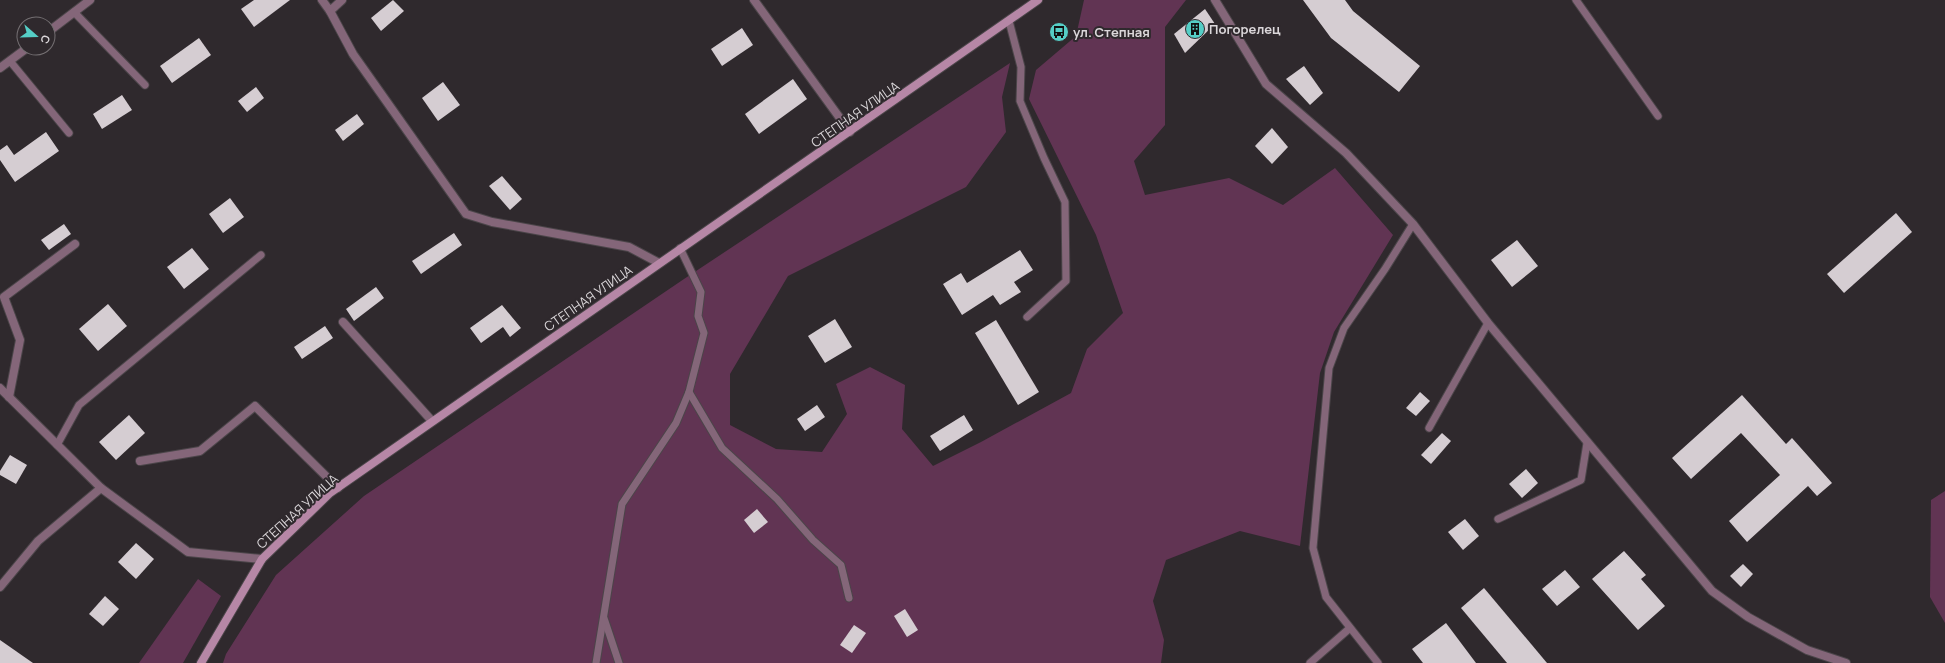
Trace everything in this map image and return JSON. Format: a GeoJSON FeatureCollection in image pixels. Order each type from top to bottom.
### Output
{"type":"FeatureCollection","features":[{"type":"Feature","properties":{"kind":"street"},"geometry":{"type":"LineString","coordinates":[[56,26],[90,0]]}},
{"type":"Feature","properties":{"kind":"street"},"geometry":{"type":"LineString","coordinates":[[322,0],[330,11],[353,54],[466,214],[492,222],[629,247],[658,263]]}},
{"type":"Feature","properties":{"kind":"street"},"geometry":{"type":"LineString","coordinates":[[330,11],[342,0]]}},
{"type":"Feature","properties":{"kind":"street"},"geometry":{"type":"LineString","coordinates":[[754,0],[850,132]]}},
{"type":"Feature","properties":{"kind":"street","name":"СТЕПНАЯ УЛИЦА"},"geometry":{"type":"LineString","coordinates":[[201,663],[262,559],[338,488],[658,263],[850,132],[1038,0]]}},
{"type":"Feature","properties":{"kind":"street"},"geometry":{"type":"LineString","coordinates":[[1215,0],[1266,84],[1346,153],[1413,224],[1488,323],[1712,591],[1748,616],[1807,650],[1846,663]]}},
{"type":"Feature","properties":{"kind":"street"},"geometry":{"type":"LineString","coordinates":[[0,68],[17,56]]}},
{"type":"Feature","properties":{"kind":"street"},"geometry":{"type":"LineString","coordinates":[[9,397],[20,340],[4,297],[75,244]]}},
{"type":"Feature","properties":{"kind":"street"},"geometry":{"type":"LineString","coordinates":[[343,322],[432,422]]}},
{"type":"Feature","properties":{"kind":"street"},"geometry":{"type":"LineString","coordinates":[[0,388],[101,488],[188,552],[262,559]]}},
{"type":"Feature","properties":{"kind":"street"},"geometry":{"type":"LineString","coordinates":[[140,461],[200,451],[255,406],[338,488]]}},
{"type":"Feature","properties":{"kind":"street"},"geometry":{"type":"LineString","coordinates":[[0,587],[38,541],[101,488]]}},
{"type":"Feature","properties":{"kind":"lane"},"geometry":{"type":"LineString","coordinates":[[1576,0],[1658,116]]}},
{"type":"Feature","properties":{"kind":"lane"},"geometry":{"type":"LineString","coordinates":[[74,12],[144,85]]}},
{"type":"Feature","properties":{"kind":"lane"},"geometry":{"type":"LineString","coordinates":[[1009,21],[1021,67],[1020,101],[1044,158],[1065,202],[1066,281],[1026,317]]}},
{"type":"Feature","properties":{"kind":"lane"},"geometry":{"type":"LineString","coordinates":[[10,61],[69,133]]}},
{"type":"Feature","properties":{"kind":"lane"},"geometry":{"type":"LineString","coordinates":[[1378,663],[1326,597],[1313,548],[1329,368],[1344,328],[1385,269],[1413,224]]}},
{"type":"Feature","properties":{"kind":"lane"},"geometry":{"type":"LineString","coordinates":[[596,663],[622,504],[676,423],[690,392],[704,333],[698,316],[701,292],[680,248]]}},
{"type":"Feature","properties":{"kind":"lane"},"geometry":{"type":"LineString","coordinates":[[57,445],[79,405],[261,255]]}},
{"type":"Feature","properties":{"kind":"lane"},"geometry":{"type":"LineString","coordinates":[[1428,428],[1488,323]]}},
{"type":"Feature","properties":{"kind":"lane"},"geometry":{"type":"LineString","coordinates":[[690,392],[722,448],[777,499],[812,540],[841,565],[849,598]]}},
{"type":"Feature","properties":{"kind":"lane"},"geometry":{"type":"LineString","coordinates":[[1498,519],[1581,480],[1587,443]]}},
{"type":"Feature","properties":{"kind":"lane"},"geometry":{"type":"LineString","coordinates":[[604,616],[619,663]]}},
{"type":"Feature","properties":{"kind":"lane"},"geometry":{"type":"LineString","coordinates":[[1310,663],[1350,628]]}},
{"type":"Feature","properties":{"kind":"shaded area"},"geometry":{"type":"Polygon","coordinates":[[[1084,0],[1186,0],[1165,27],[1165,125],[1134,161],[1145,195],[1229,178],[1283,205],[1335,168],[1393,235],[1334,332],[1320,373],[1300,546],[1240,531],[1166,560],[1153,601],[1164,640],[1161,663],[223,663],[226,654],[276,575],[364,496],[684,279],[1010,63],[1002,97],[1006,132],[966,187],[788,276],[730,374],[730,425],[776,449],[822,452],[847,414],[836,384],[870,367],[905,385],[902,429],[933,466],[981,442],[1071,393],[1087,349],[1123,313],[1096,235],[1029,99],[1036,70],[1076,36],[1084,0]]]}},
{"type":"Feature","properties":{"kind":"shaded area"},"geometry":{"type":"Polygon","coordinates":[[[1945,491],[1945,623],[1930,597],[1931,500],[1945,491]]]}},
{"type":"Feature","properties":{"kind":"shaded area"},"geometry":{"type":"Polygon","coordinates":[[[198,579],[221,596],[183,663],[139,663],[198,579]]]}},
{"type":"Feature","properties":{"kind":"building"},"geometry":{"type":"Polygon","coordinates":[[[254,0],[290,0],[254,27],[241,9],[254,0]]]}},
{"type":"Feature","properties":{"kind":"building"},"geometry":{"type":"Polygon","coordinates":[[[393,0],[404,11],[381,31],[371,18],[393,0]]]}},
{"type":"Feature","properties":{"kind":"building"},"geometry":{"type":"Polygon","coordinates":[[[1303,0],[1345,0],[1353,11],[1420,66],[1399,92],[1331,38],[1303,0]]]}},
{"type":"Feature","properties":{"kind":"building","name":"Погорелец"},"geometry":{"type":"Polygon","coordinates":[[[1205,9],[1215,24],[1185,53],[1174,34],[1205,9]]]}},
{"type":"Feature","properties":{"kind":"building"},"geometry":{"type":"Polygon","coordinates":[[[742,28],[753,45],[722,66],[711,49],[742,28]]]}},
{"type":"Feature","properties":{"kind":"building"},"geometry":{"type":"Polygon","coordinates":[[[199,38],[211,55],[172,83],[160,66],[199,38]]]}},
{"type":"Feature","properties":{"kind":"building"},"geometry":{"type":"Polygon","coordinates":[[[1304,66],[1323,93],[1310,105],[1286,79],[1304,66]]]}},
{"type":"Feature","properties":{"kind":"building"},"geometry":{"type":"Polygon","coordinates":[[[793,79],[807,99],[759,134],[745,114],[793,79]]]}},
{"type":"Feature","properties":{"kind":"building"},"geometry":{"type":"Polygon","coordinates":[[[443,82],[460,105],[438,121],[422,98],[443,82]]]}},
{"type":"Feature","properties":{"kind":"building"},"geometry":{"type":"Polygon","coordinates":[[[256,87],[264,98],[247,112],[238,101],[256,87]]]}},
{"type":"Feature","properties":{"kind":"building"},"geometry":{"type":"Polygon","coordinates":[[[122,95],[132,110],[102,129],[93,114],[122,95]]]}},
{"type":"Feature","properties":{"kind":"building"},"geometry":{"type":"Polygon","coordinates":[[[357,114],[364,124],[343,141],[335,130],[357,114]]]}},
{"type":"Feature","properties":{"kind":"building"},"geometry":{"type":"Polygon","coordinates":[[[1272,128],[1288,147],[1272,164],[1255,146],[1272,128]]]}},
{"type":"Feature","properties":{"kind":"building"},"geometry":{"type":"Polygon","coordinates":[[[46,132],[59,151],[15,182],[0,160],[0,150],[7,145],[14,155],[46,132]]]}},
{"type":"Feature","properties":{"kind":"building"},"geometry":{"type":"Polygon","coordinates":[[[502,176],[522,199],[510,210],[489,186],[502,176]]]}},
{"type":"Feature","properties":{"kind":"building"},"geometry":{"type":"Polygon","coordinates":[[[230,198],[244,217],[223,233],[209,214],[230,198]]]}},
{"type":"Feature","properties":{"kind":"building"},"geometry":{"type":"Polygon","coordinates":[[[1896,213],[1912,232],[1844,293],[1827,274],[1896,213]]]}},
{"type":"Feature","properties":{"kind":"building"},"geometry":{"type":"Polygon","coordinates":[[[64,224],[71,234],[49,250],[41,240],[64,224]]]}},
{"type":"Feature","properties":{"kind":"building"},"geometry":{"type":"Polygon","coordinates":[[[454,233],[462,245],[421,274],[412,261],[454,233]]]}},
{"type":"Feature","properties":{"kind":"building"},"geometry":{"type":"Polygon","coordinates":[[[1517,240],[1538,266],[1512,287],[1491,260],[1517,240]]]}},
{"type":"Feature","properties":{"kind":"building"},"geometry":{"type":"Polygon","coordinates":[[[192,248],[209,269],[184,289],[167,267],[192,248]]]}},
{"type":"Feature","properties":{"kind":"building"},"geometry":{"type":"Polygon","coordinates":[[[1020,250],[1033,270],[1014,282],[1021,292],[1000,305],[993,295],[962,315],[943,284],[961,273],[967,283],[1020,250]]]}},
{"type":"Feature","properties":{"kind":"building"},"geometry":{"type":"Polygon","coordinates":[[[376,287],[384,298],[354,321],[346,309],[376,287]]]}},
{"type":"Feature","properties":{"kind":"building"},"geometry":{"type":"Polygon","coordinates":[[[108,304],[127,326],[98,351],[79,329],[108,304]]]}},
{"type":"Feature","properties":{"kind":"building"},"geometry":{"type":"Polygon","coordinates":[[[502,305],[521,328],[510,337],[503,327],[481,343],[470,328],[502,305]]]}},
{"type":"Feature","properties":{"kind":"building"},"geometry":{"type":"Polygon","coordinates":[[[835,319],[852,347],[825,363],[808,336],[835,319]]]}},
{"type":"Feature","properties":{"kind":"building"},"geometry":{"type":"Polygon","coordinates":[[[996,320],[1039,392],[1018,405],[975,333],[996,320]]]}},
{"type":"Feature","properties":{"kind":"building"},"geometry":{"type":"Polygon","coordinates":[[[325,326],[333,338],[302,359],[294,347],[325,326]]]}},
{"type":"Feature","properties":{"kind":"building"},"geometry":{"type":"Polygon","coordinates":[[[1420,392],[1430,401],[1416,416],[1406,408],[1420,392]]]}},
{"type":"Feature","properties":{"kind":"building"},"geometry":{"type":"Polygon","coordinates":[[[1742,395],[1786,444],[1792,438],[1832,483],[1817,496],[1808,486],[1747,542],[1729,521],[1780,475],[1741,433],[1691,479],[1672,458],[1742,395]]]}},
{"type":"Feature","properties":{"kind":"building"},"geometry":{"type":"Polygon","coordinates":[[[817,405],[825,417],[805,431],[797,419],[817,405]]]}},
{"type":"Feature","properties":{"kind":"building"},"geometry":{"type":"Polygon","coordinates":[[[129,415],[145,433],[116,460],[99,442],[129,415]]]}},
{"type":"Feature","properties":{"kind":"building"},"geometry":{"type":"Polygon","coordinates":[[[964,415],[973,430],[940,451],[930,436],[964,415]]]}},
{"type":"Feature","properties":{"kind":"building"},"geometry":{"type":"Polygon","coordinates":[[[1442,433],[1451,441],[1431,464],[1421,455],[1442,433]]]}},
{"type":"Feature","properties":{"kind":"building"},"geometry":{"type":"Polygon","coordinates":[[[10,455],[27,465],[16,484],[0,475],[0,471],[10,455]]]}},
{"type":"Feature","properties":{"kind":"building"},"geometry":{"type":"Polygon","coordinates":[[[1526,469],[1538,483],[1522,498],[1509,484],[1526,469]]]}},
{"type":"Feature","properties":{"kind":"building"},"geometry":{"type":"Polygon","coordinates":[[[757,509],[768,522],[754,533],[744,520],[757,509]]]}},
{"type":"Feature","properties":{"kind":"building"},"geometry":{"type":"Polygon","coordinates":[[[1465,519],[1479,536],[1463,550],[1448,532],[1465,519]]]}},
{"type":"Feature","properties":{"kind":"building"},"geometry":{"type":"Polygon","coordinates":[[[136,543],[154,559],[136,579],[118,562],[136,543]]]}},
{"type":"Feature","properties":{"kind":"building"},"geometry":{"type":"Polygon","coordinates":[[[1624,551],[1646,575],[1641,579],[1665,606],[1638,630],[1592,579],[1624,551]]]}},
{"type":"Feature","properties":{"kind":"building"},"geometry":{"type":"Polygon","coordinates":[[[1743,564],[1753,574],[1741,587],[1730,576],[1743,564]]]}},
{"type":"Feature","properties":{"kind":"building"},"geometry":{"type":"Polygon","coordinates":[[[1565,570],[1580,587],[1557,606],[1542,589],[1565,570]]]}},
{"type":"Feature","properties":{"kind":"building"},"geometry":{"type":"Polygon","coordinates":[[[1484,588],[1547,663],[1507,663],[1461,608],[1484,588]]]}},
{"type":"Feature","properties":{"kind":"building"},"geometry":{"type":"Polygon","coordinates":[[[105,596],[119,609],[103,626],[89,614],[105,596]]]}},
{"type":"Feature","properties":{"kind":"building"},"geometry":{"type":"Polygon","coordinates":[[[905,609],[918,630],[907,637],[894,616],[905,609]]]}},
{"type":"Feature","properties":{"kind":"building"},"geometry":{"type":"Polygon","coordinates":[[[1446,623],[1476,663],[1423,663],[1412,649],[1446,623]]]}},
{"type":"Feature","properties":{"kind":"building"},"geometry":{"type":"Polygon","coordinates":[[[854,625],[866,633],[852,653],[840,645],[854,625]]]}},
{"type":"Feature","properties":{"kind":"building"},"geometry":{"type":"Polygon","coordinates":[[[0,640],[33,663],[0,663],[0,640]]]}},
{"type":"Feature","properties":{"kind":"place","name":"Погорелец"},"geometry":{"type":"Point","coordinates":[1195,29]}},
{"type":"Feature","properties":{"kind":"place","name":"ул. Степная"},"geometry":{"type":"Point","coordinates":[1059,32]}}]}
